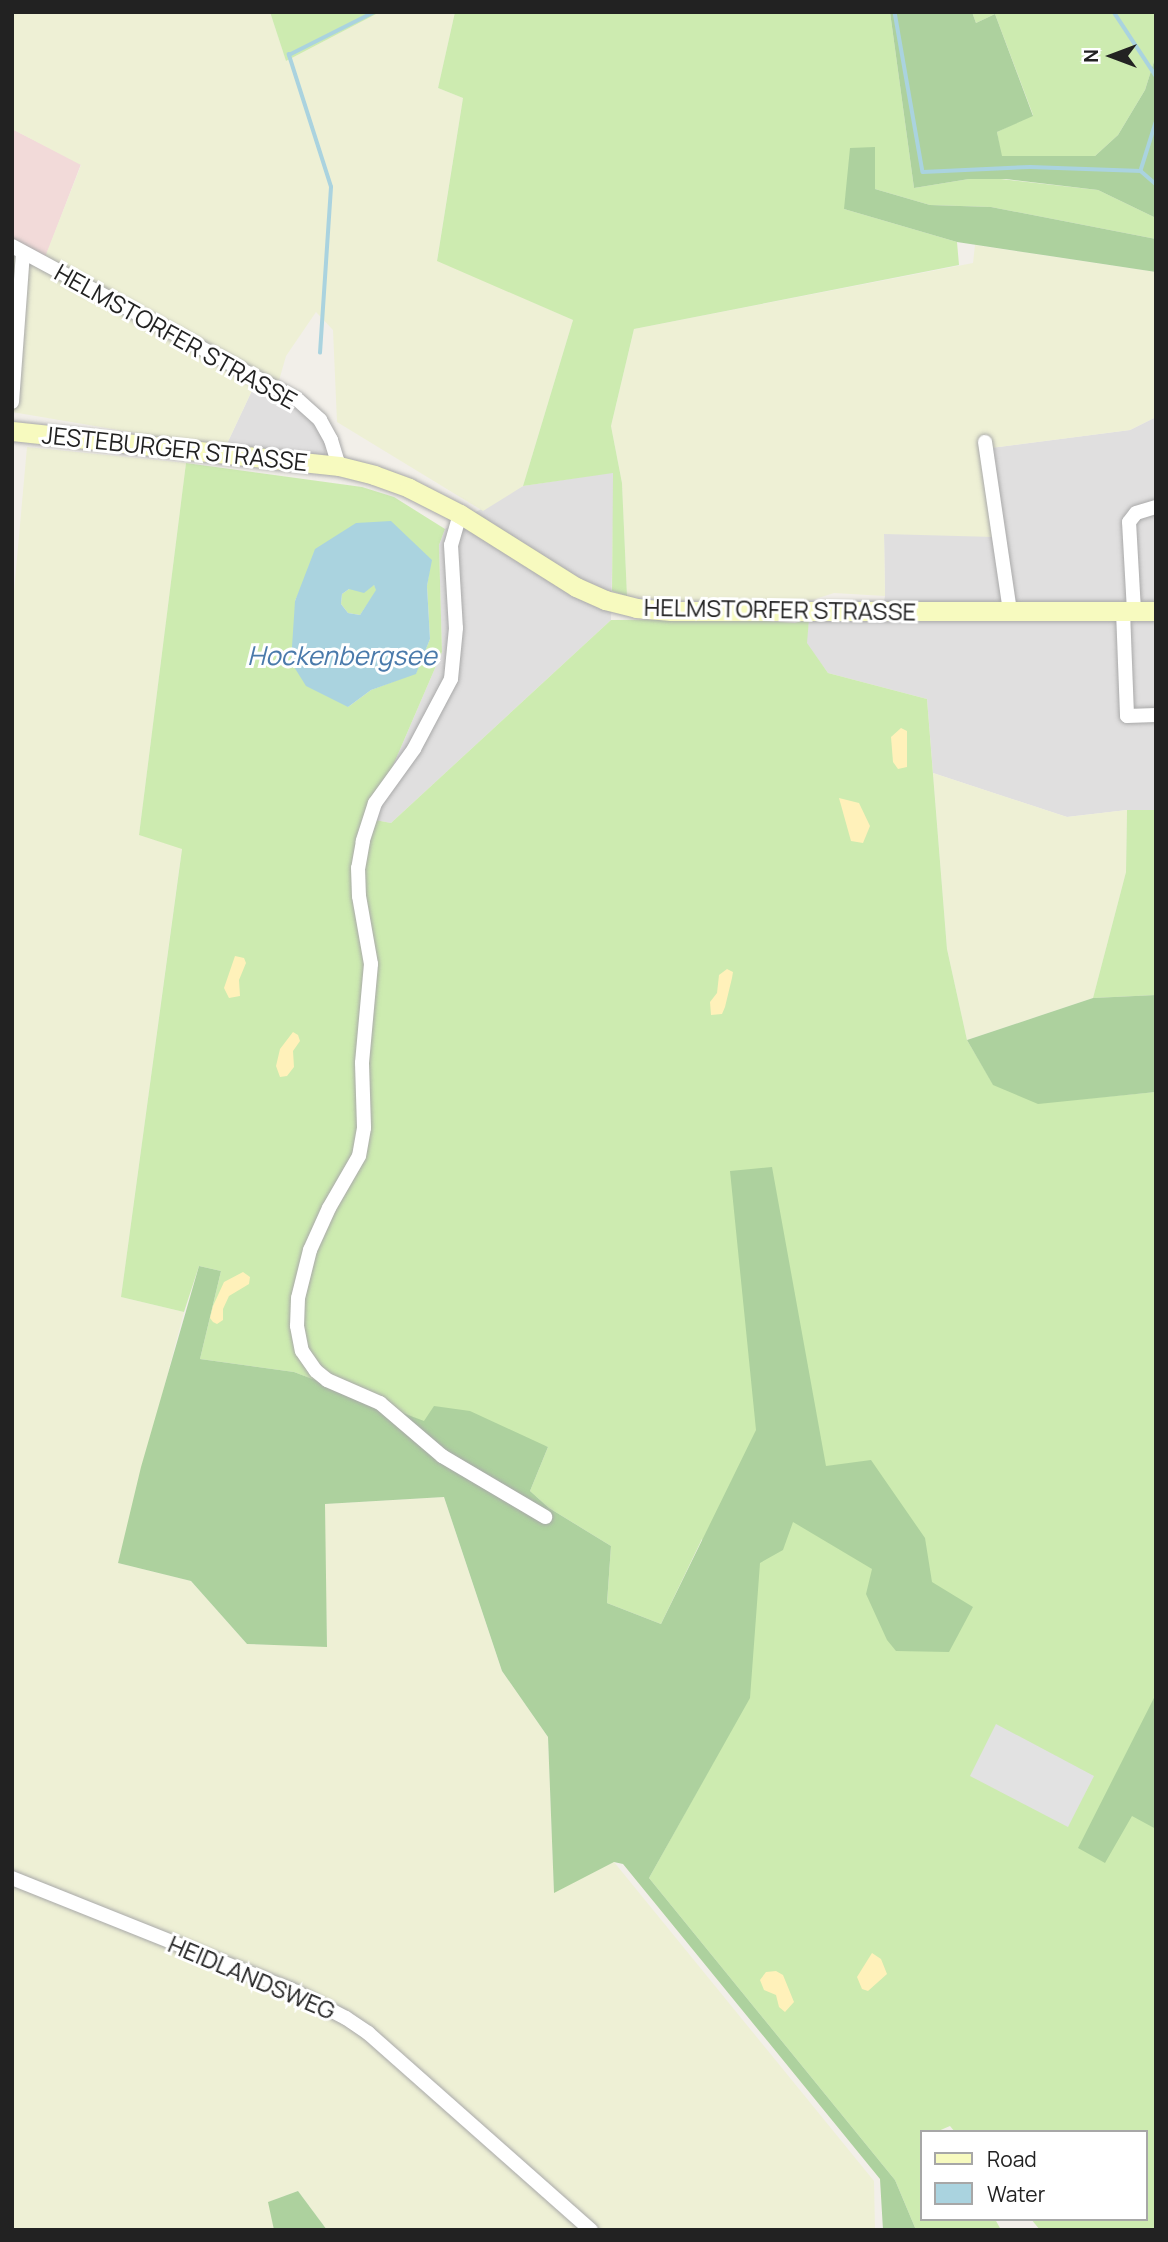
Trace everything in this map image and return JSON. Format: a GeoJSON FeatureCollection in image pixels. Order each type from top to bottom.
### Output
{"type":"FeatureCollection","features":[{"type":"Feature","properties":{"kind":"main road","name":"JESTEBURGER STRASSE"},"geometry":{"type":"LineString","coordinates":[[12,431],[339,466]]}},
{"type":"Feature","properties":{"kind":"main road","name":"HELMSTORFER STRASSE"},"geometry":{"type":"LineString","coordinates":[[339,466],[409,488],[460,514],[576,587],[605,600],[636,608],[671,611],[1156,611]]}},
{"type":"Feature","properties":{"kind":"street"},"geometry":{"type":"LineString","coordinates":[[12,402],[18,249]]}},
{"type":"Feature","properties":{"kind":"street","name":"HELMSTORFER STRASSE"},"geometry":{"type":"LineString","coordinates":[[18,249],[298,400],[320,420],[331,440],[339,466]]}},
{"type":"Feature","properties":{"kind":"street"},"geometry":{"type":"LineString","coordinates":[[985,442],[1010,611]]}},
{"type":"Feature","properties":{"kind":"street"},"geometry":{"type":"LineString","coordinates":[[1156,507],[1136,513],[1129,522],[1128,716],[1156,715]]}},
{"type":"Feature","properties":{"kind":"street"},"geometry":{"type":"LineString","coordinates":[[460,514],[451,545],[456,628],[451,680],[414,749],[375,803],[363,841],[358,868],[359,896],[371,964],[362,1063],[364,1128],[359,1156],[329,1208],[310,1250],[298,1298],[297,1326],[302,1351],[316,1371],[327,1380],[380,1403],[442,1456],[545,1517]]}},
{"type":"Feature","properties":{"kind":"street","name":"HEIDLANDSWEG"},"geometry":{"type":"LineString","coordinates":[[12,1878],[290,1989],[346,2018],[368,2033],[591,2230]]}},
{"type":"Feature","properties":{"kind":"shaded area"},"geometry":{"type":"Polygon","coordinates":[[[12,129],[81,164],[44,261],[12,245],[12,129]]]}},
{"type":"Feature","properties":{"kind":"shaded area"},"geometry":{"type":"Polygon","coordinates":[[[256,382],[294,406],[315,425],[327,441],[324,460],[225,448],[256,382]]]}},
{"type":"Feature","properties":{"kind":"shaded area"},"geometry":{"type":"Polygon","coordinates":[[[1156,417],[1156,810],[1127,810],[1067,817],[933,773],[927,699],[828,673],[806,643],[809,619],[881,618],[885,596],[884,533],[983,449],[1130,430],[1156,417]]]}},
{"type":"Feature","properties":{"kind":"shaded area"},"geometry":{"type":"Polygon","coordinates":[[[614,472],[611,620],[391,823],[370,819],[442,652],[439,545],[445,529],[523,486],[614,472]]]}},
{"type":"Feature","properties":{"kind":"shaded area"},"geometry":{"type":"Polygon","coordinates":[[[996,1724],[1094,1776],[1068,1827],[970,1776],[996,1724]]]}},
{"type":"Feature","properties":{"kind":"green space"},"geometry":{"type":"Polygon","coordinates":[[[12,12],[270,12],[286,61],[380,12],[455,12],[438,88],[463,98],[437,260],[573,320],[523,486],[483,511],[337,422],[333,330],[316,312],[286,356],[278,384],[256,382],[225,448],[12,412],[12,247],[43,262],[81,165],[12,129],[12,12]]]}},
{"type":"Feature","properties":{"kind":"green space"},"geometry":{"type":"Polygon","coordinates":[[[270,12],[380,12],[286,61],[270,12]]]}},
{"type":"Feature","properties":{"kind":"green space"},"geometry":{"type":"Polygon","coordinates":[[[455,12],[890,12],[914,188],[969,179],[1001,179],[1098,190],[1156,218],[1156,239],[991,207],[930,205],[875,189],[844,209],[957,242],[959,265],[634,329],[611,426],[622,483],[627,596],[612,591],[613,473],[523,486],[573,320],[437,261],[463,98],[438,88],[455,12]]]}},
{"type":"Feature","properties":{"kind":"green space"},"geometry":{"type":"Polygon","coordinates":[[[890,12],[972,12],[976,23],[995,14],[1033,116],[997,132],[1002,156],[1095,156],[1118,135],[1145,90],[1156,55],[1156,218],[1098,190],[1006,179],[969,179],[914,188],[890,12]]]}},
{"type":"Feature","properties":{"kind":"green space"},"geometry":{"type":"Polygon","coordinates":[[[972,12],[1156,12],[1156,55],[1145,90],[1118,135],[1095,156],[1001,156],[997,132],[1033,115],[995,14],[976,23],[972,12]]]}},
{"type":"Feature","properties":{"kind":"green space"},"geometry":{"type":"Polygon","coordinates":[[[875,147],[875,189],[930,205],[991,207],[1156,239],[1156,272],[957,242],[844,209],[850,148],[875,147]]]}},
{"type":"Feature","properties":{"kind":"green space"},"geometry":{"type":"Polygon","coordinates":[[[975,245],[1156,272],[1156,417],[1130,430],[983,449],[995,537],[884,534],[885,596],[834,593],[809,601],[675,601],[627,596],[622,483],[611,426],[634,329],[973,263],[975,245]]]}},
{"type":"Feature","properties":{"kind":"green space"},"geometry":{"type":"Polygon","coordinates":[[[27,447],[186,463],[139,835],[182,848],[121,1297],[184,1312],[118,1563],[191,1581],[247,1644],[327,1646],[324,1504],[444,1497],[502,1671],[548,1737],[554,1892],[614,1862],[874,2181],[875,2230],[327,2230],[298,2191],[269,2202],[274,2230],[12,2230],[12,614],[27,447]]]}},
{"type":"Feature","properties":{"kind":"green space"},"geometry":{"type":"Polygon","coordinates":[[[186,463],[362,487],[394,497],[445,529],[439,545],[442,652],[370,819],[391,823],[611,620],[735,619],[795,623],[809,619],[807,643],[828,673],[927,699],[947,949],[967,1040],[993,1084],[1038,1103],[1156,1092],[1156,2230],[1040,2230],[1033,2221],[1147,2221],[1147,2130],[953,2130],[950,2126],[941,2130],[920,2130],[920,2221],[996,2221],[1001,2230],[916,2230],[895,2180],[649,1878],[749,1698],[702,1539],[661,1624],[607,1603],[611,1546],[549,1508],[530,1491],[548,1447],[424,1422],[294,1372],[200,1359],[221,1271],[199,1266],[184,1312],[121,1297],[182,849],[139,835],[186,463]],[[431,560],[305,579],[295,601],[348,707],[371,690],[416,673],[430,639],[427,586],[431,560]]]}},
{"type":"Feature","properties":{"kind":"green space"},"geometry":{"type":"Polygon","coordinates":[[[374,585],[377,590],[360,615],[348,613],[341,604],[342,594],[349,589],[374,585]]]}},
{"type":"Feature","properties":{"kind":"green space"},"geometry":{"type":"Polygon","coordinates":[[[933,773],[1067,817],[1127,810],[1126,872],[1093,998],[967,1040],[947,949],[933,773]]]}},
{"type":"Feature","properties":{"kind":"green space"},"geometry":{"type":"Polygon","coordinates":[[[1127,810],[1156,810],[1156,995],[1093,998],[1126,872],[1127,810]]]}},
{"type":"Feature","properties":{"kind":"green space"},"geometry":{"type":"Polygon","coordinates":[[[1156,995],[1156,1092],[1038,1104],[993,1085],[967,1040],[1093,998],[1156,995]]]}},
{"type":"Feature","properties":{"kind":"green space"},"geometry":{"type":"Polygon","coordinates":[[[772,1167],[826,1466],[871,1460],[925,1538],[932,1582],[973,1607],[949,1652],[896,1651],[887,1640],[866,1594],[872,1569],[793,1522],[783,1550],[760,1563],[750,1698],[649,1878],[895,2180],[916,2230],[883,2230],[880,2179],[623,1864],[614,1862],[554,1893],[548,1737],[502,1671],[444,1497],[325,1504],[327,1647],[247,1644],[191,1581],[118,1563],[141,1467],[199,1266],[221,1271],[200,1359],[294,1372],[424,1421],[434,1406],[470,1411],[548,1447],[530,1491],[549,1508],[611,1546],[607,1603],[661,1624],[756,1430],[730,1171],[772,1167]]]}},
{"type":"Feature","properties":{"kind":"green space"},"geometry":{"type":"Polygon","coordinates":[[[1156,1694],[1156,1829],[1132,1816],[1105,1863],[1078,1848],[1156,1694]]]}},
{"type":"Feature","properties":{"kind":"green space"},"geometry":{"type":"Polygon","coordinates":[[[298,2191],[327,2230],[274,2230],[268,2202],[298,2191]]]}},
{"type":"Feature","properties":{"kind":"sand"},"geometry":{"type":"Polygon","coordinates":[[[901,728],[907,731],[907,767],[898,769],[893,762],[891,737],[901,728]]]}},
{"type":"Feature","properties":{"kind":"sand"},"geometry":{"type":"Polygon","coordinates":[[[839,798],[859,803],[870,826],[863,843],[851,841],[839,798]]]}},
{"type":"Feature","properties":{"kind":"sand"},"geometry":{"type":"Polygon","coordinates":[[[235,956],[244,958],[246,963],[239,980],[240,996],[229,998],[224,988],[235,956]]]}},
{"type":"Feature","properties":{"kind":"sand"},"geometry":{"type":"Polygon","coordinates":[[[727,969],[733,972],[725,1007],[722,1014],[711,1015],[710,1002],[717,993],[719,975],[727,969]]]}},
{"type":"Feature","properties":{"kind":"sand"},"geometry":{"type":"Polygon","coordinates":[[[293,1032],[298,1035],[300,1041],[293,1051],[294,1067],[287,1076],[280,1077],[276,1066],[280,1049],[293,1032]]]}},
{"type":"Feature","properties":{"kind":"sand"},"geometry":{"type":"Polygon","coordinates":[[[243,1272],[250,1277],[249,1284],[229,1296],[223,1309],[223,1320],[217,1324],[213,1322],[210,1318],[213,1306],[224,1282],[243,1272]]]}},
{"type":"Feature","properties":{"kind":"sand"},"geometry":{"type":"Polygon","coordinates":[[[872,1953],[881,1959],[887,1974],[868,1991],[862,1989],[857,1977],[872,1953]]]}},
{"type":"Feature","properties":{"kind":"sand"},"geometry":{"type":"Polygon","coordinates":[[[776,1971],[783,1975],[794,2002],[785,2012],[779,2007],[776,1995],[764,1990],[760,1980],[766,1972],[776,1971]]]}},
{"type":"Feature","properties":{"kind":"water","name":"Hockenbergsee"},"geometry":{"type":"Polygon","coordinates":[[[391,521],[432,560],[427,586],[430,639],[416,674],[371,690],[348,707],[306,686],[291,662],[295,601],[315,549],[356,523],[391,521]],[[374,585],[364,593],[349,589],[342,594],[341,604],[348,613],[360,615],[376,590],[374,585]]]}},
{"type":"Feature","properties":{"kind":"waterway"},"geometry":{"type":"LineString","coordinates":[[320,353],[331,187],[289,55],[374,12]]}},
{"type":"Feature","properties":{"kind":"waterway"},"geometry":{"type":"LineString","coordinates":[[895,12],[923,172],[1030,167],[1141,171]]}},
{"type":"Feature","properties":{"kind":"waterway"},"geometry":{"type":"LineString","coordinates":[[1114,12],[1156,76]]}},
{"type":"Feature","properties":{"kind":"waterway"},"geometry":{"type":"LineString","coordinates":[[1156,123],[1141,171],[1156,184]]}}]}
